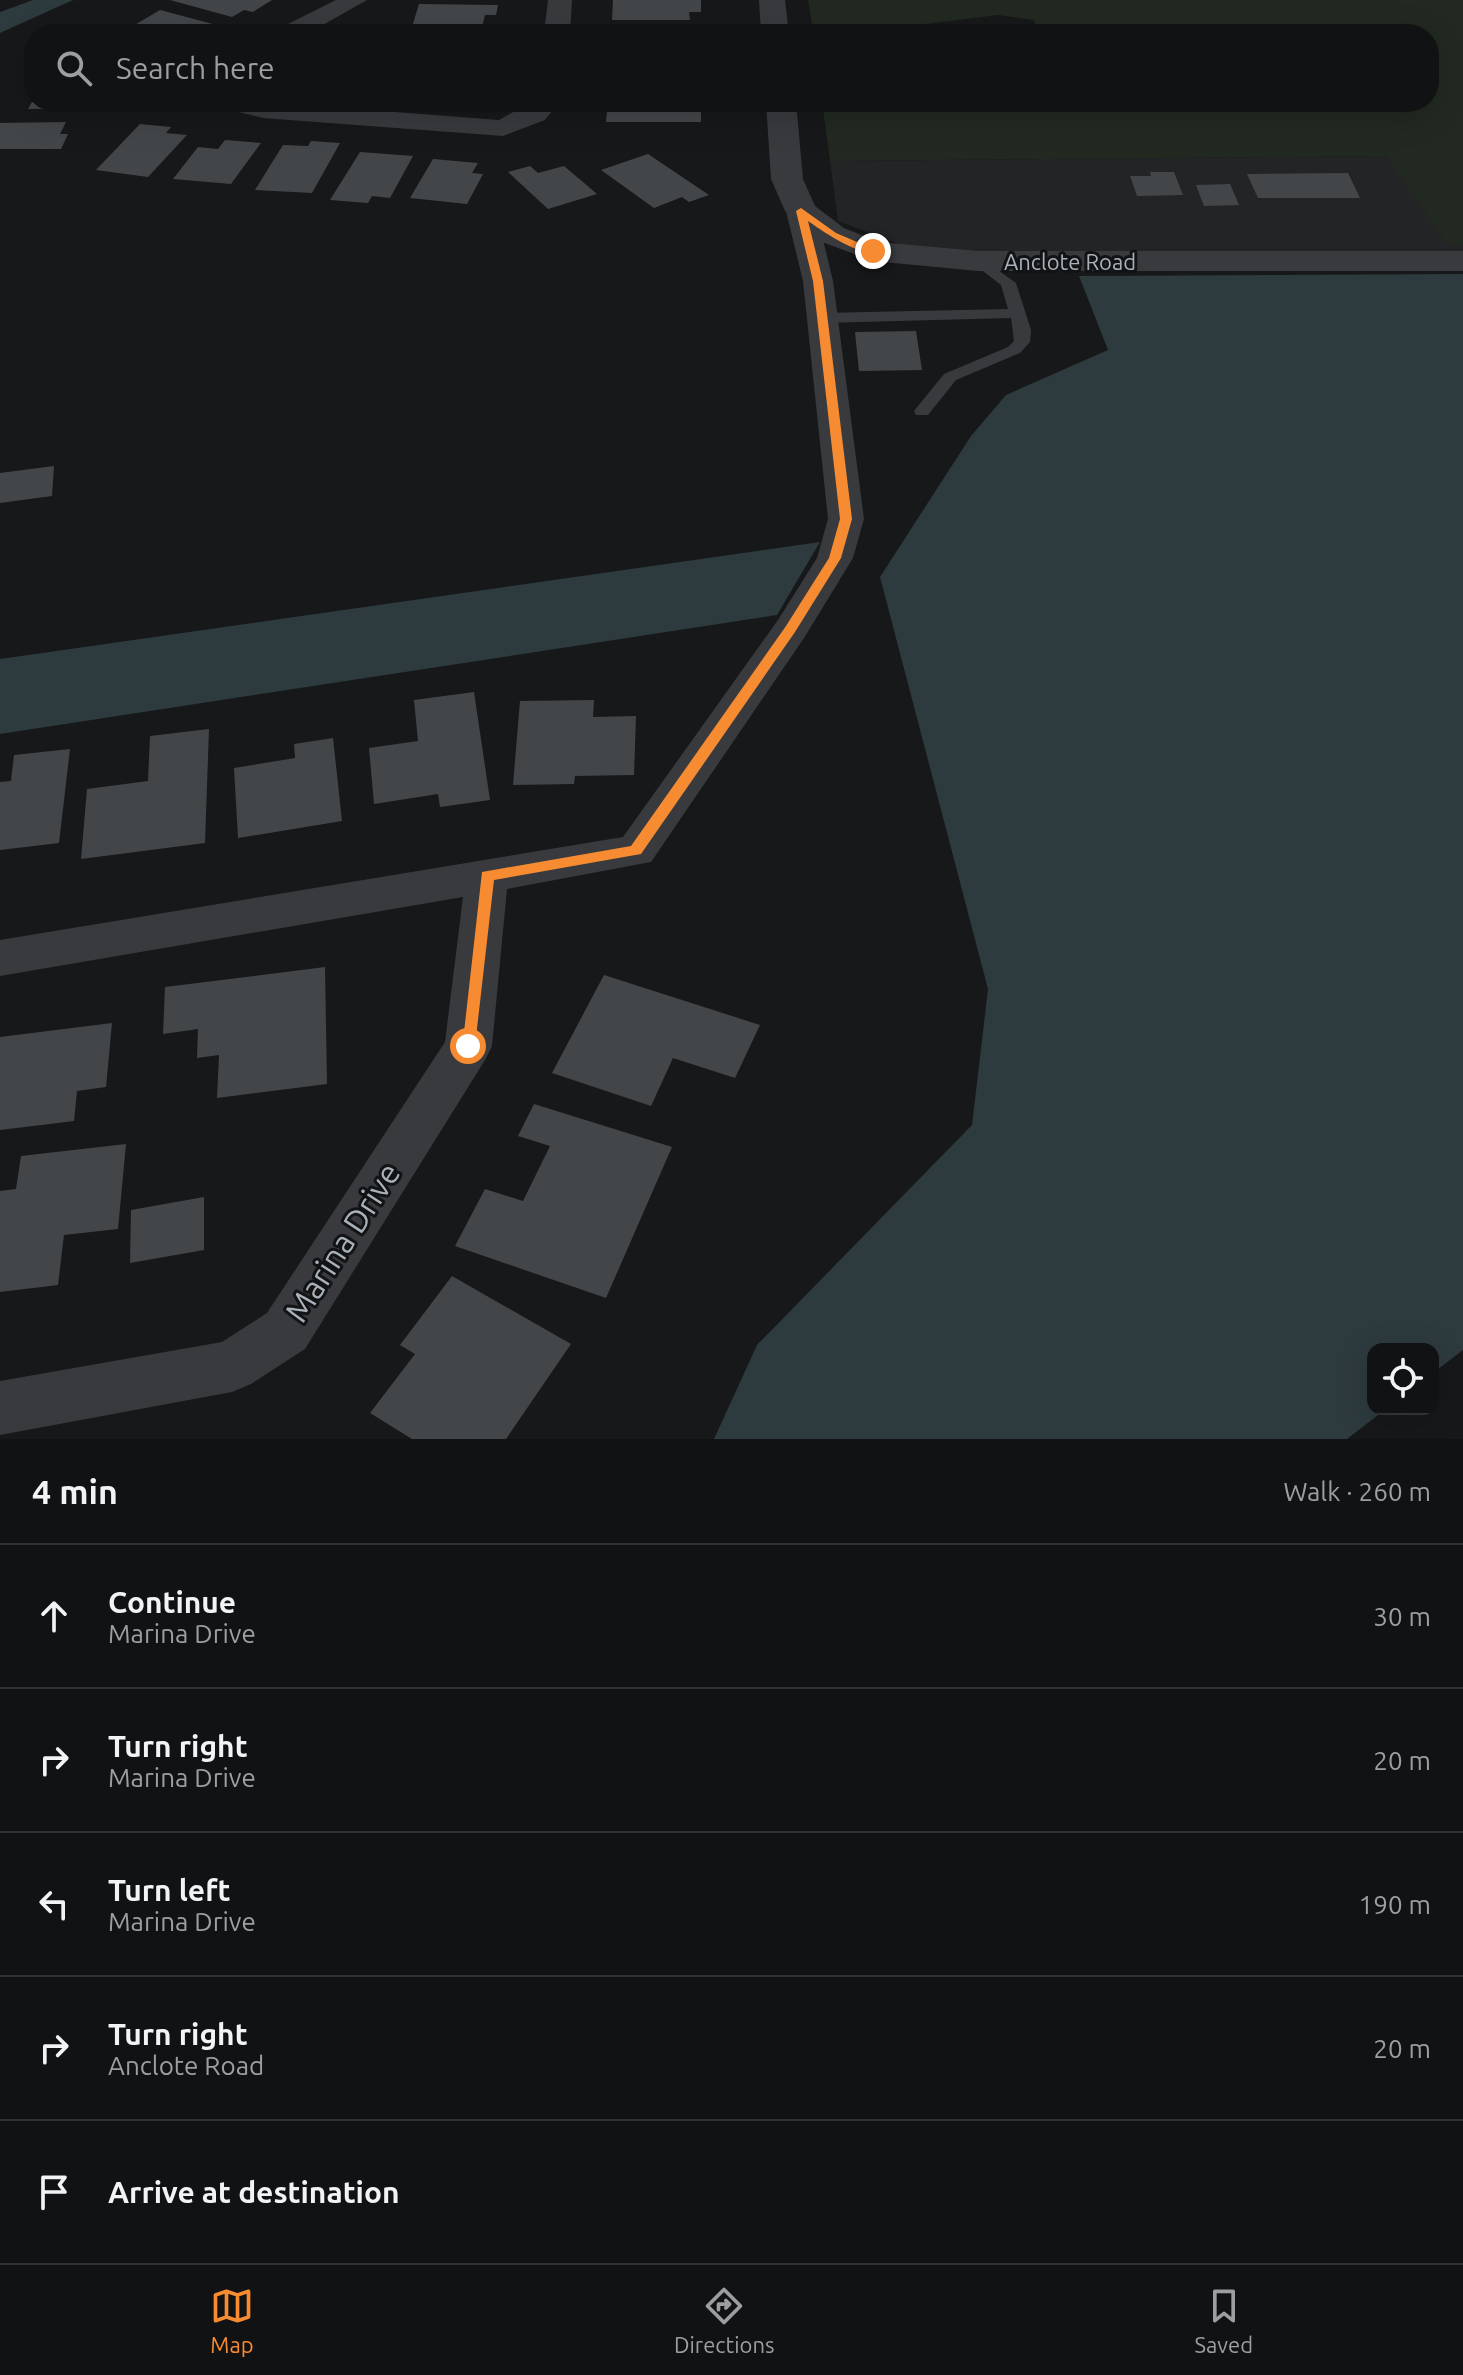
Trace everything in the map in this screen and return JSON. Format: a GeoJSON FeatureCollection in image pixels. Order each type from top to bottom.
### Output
{"type":"FeatureCollection","features":[{"type":"Feature","properties":{"kind":"street"},"geometry":{"type":"LineString","coordinates":[[307,24],[355,0]]}},
{"type":"Feature","properties":{"kind":"street"},"geometry":{"type":"LineString","coordinates":[[558,24],[560,0]]}},
{"type":"Feature","properties":{"kind":"street"},"geometry":{"type":"LineString","coordinates":[[772,0],[774,24]]}},
{"type":"Feature","properties":{"kind":"street"},"geometry":{"type":"LineString","coordinates":[[287,112],[477,128],[519,123],[533,112]]}},
{"type":"Feature","properties":{"kind":"street"},"geometry":{"type":"LineString","coordinates":[[0,958],[636,851],[791,629],[835,558],[846,519],[818,281],[801,211],[787,179],[782,112]]}},
{"type":"Feature","properties":{"kind":"street","name":"Anclote Road"},"geometry":{"type":"LineString","coordinates":[[801,211],[833,235],[873,251],[978,261],[1015,272],[1463,261]]}},
{"type":"Feature","properties":{"kind":"street","name":"Marina Drive"},"geometry":{"type":"LineString","coordinates":[[0,1408],[232,1366],[286,1331],[468,1046],[487,876]]}},
{"type":"Feature","properties":{"kind":"lane"},"geometry":{"type":"LineString","coordinates":[[922,411],[950,377],[1014,350],[1022,342],[1015,272]]}},
{"type":"Feature","properties":{"kind":"lane"},"geometry":{"type":"LineString","coordinates":[[822,318],[1017,313]]}},
{"type":"Feature","properties":{"kind":"shaded area"},"geometry":{"type":"Polygon","coordinates":[[[33,0],[73,0],[0,33],[0,12],[33,0]]]}},
{"type":"Feature","properties":{"kind":"shaded area"},"geometry":{"type":"Polygon","coordinates":[[[808,0],[1463,0],[1463,244],[1447,245],[1387,156],[830,161],[823,112],[1439,112],[1439,24],[1035,24],[1034,20],[998,15],[926,24],[812,24],[808,0]]]}},
{"type":"Feature","properties":{"kind":"shaded area"},"geometry":{"type":"Polygon","coordinates":[[[1388,156],[1447,244],[1463,244],[1463,251],[978,252],[899,244],[838,221],[830,161],[1388,156]]]}},
{"type":"Feature","properties":{"kind":"shaded area"},"geometry":{"type":"Polygon","coordinates":[[[1463,274],[1463,1350],[1439,1368],[1439,1343],[1367,1343],[1367,1415],[1378,1415],[1347,1439],[714,1439],[757,1345],[972,1125],[988,989],[880,577],[971,436],[1006,395],[1108,350],[1079,276],[1463,274]]]}},
{"type":"Feature","properties":{"kind":"shaded area"},"geometry":{"type":"Polygon","coordinates":[[[820,542],[777,615],[0,734],[0,659],[820,542]]]}},
{"type":"Feature","properties":{"kind":"building"},"geometry":{"type":"Polygon","coordinates":[[[170,0],[272,0],[253,12],[244,10],[232,17],[170,0]]]}},
{"type":"Feature","properties":{"kind":"building"},"geometry":{"type":"Polygon","coordinates":[[[613,0],[701,0],[701,12],[689,12],[690,20],[612,20],[613,0]]]}},
{"type":"Feature","properties":{"kind":"building"},"geometry":{"type":"Polygon","coordinates":[[[419,4],[498,5],[496,15],[485,15],[483,24],[413,24],[419,4]]]}},
{"type":"Feature","properties":{"kind":"building"},"geometry":{"type":"Polygon","coordinates":[[[160,10],[213,24],[136,24],[160,10]]]}},
{"type":"Feature","properties":{"kind":"building"},"geometry":{"type":"Polygon","coordinates":[[[607,112],[701,112],[701,122],[606,122],[607,112]]]}},
{"type":"Feature","properties":{"kind":"building"},"geometry":{"type":"Polygon","coordinates":[[[66,122],[60,134],[68,134],[61,149],[0,149],[0,123],[66,122]]]}},
{"type":"Feature","properties":{"kind":"building"},"geometry":{"type":"Polygon","coordinates":[[[140,124],[171,127],[166,133],[187,135],[148,177],[96,170],[140,124]]]}},
{"type":"Feature","properties":{"kind":"building"},"geometry":{"type":"Polygon","coordinates":[[[225,140],[261,143],[231,184],[173,179],[198,147],[218,149],[225,140]]]}},
{"type":"Feature","properties":{"kind":"building"},"geometry":{"type":"Polygon","coordinates":[[[311,141],[340,143],[312,193],[255,190],[283,145],[308,146],[311,141]]]}},
{"type":"Feature","properties":{"kind":"building"},"geometry":{"type":"Polygon","coordinates":[[[360,152],[413,156],[390,198],[372,196],[368,203],[330,200],[360,152]]]}},
{"type":"Feature","properties":{"kind":"building"},"geometry":{"type":"Polygon","coordinates":[[[648,154],[709,195],[689,202],[682,197],[654,208],[601,170],[648,154]]]}},
{"type":"Feature","properties":{"kind":"building"},"geometry":{"type":"Polygon","coordinates":[[[433,159],[478,163],[472,173],[483,174],[467,204],[410,198],[433,159]]]}},
{"type":"Feature","properties":{"kind":"building"},"geometry":{"type":"Polygon","coordinates":[[[530,166],[538,173],[564,166],[597,194],[548,209],[508,172],[530,166]]]}},
{"type":"Feature","properties":{"kind":"building"},"geometry":{"type":"Polygon","coordinates":[[[1150,172],[1174,172],[1183,195],[1137,196],[1130,176],[1151,176],[1150,172]]]}},
{"type":"Feature","properties":{"kind":"building"},"geometry":{"type":"Polygon","coordinates":[[[1348,173],[1360,198],[1258,198],[1247,174],[1348,173]]]}},
{"type":"Feature","properties":{"kind":"building"},"geometry":{"type":"Polygon","coordinates":[[[1230,184],[1239,205],[1204,206],[1196,185],[1230,184]]]}},
{"type":"Feature","properties":{"kind":"building"},"geometry":{"type":"Polygon","coordinates":[[[916,331],[922,370],[859,371],[855,332],[916,331]]]}},
{"type":"Feature","properties":{"kind":"building"},"geometry":{"type":"Polygon","coordinates":[[[54,466],[52,496],[0,503],[0,473],[54,466]]]}},
{"type":"Feature","properties":{"kind":"building"},"geometry":{"type":"Polygon","coordinates":[[[474,692],[490,800],[440,807],[438,794],[374,804],[369,748],[418,741],[414,700],[474,692]]]}},
{"type":"Feature","properties":{"kind":"building"},"geometry":{"type":"Polygon","coordinates":[[[594,700],[593,717],[636,716],[634,775],[575,776],[574,784],[513,785],[520,701],[594,700]]]}},
{"type":"Feature","properties":{"kind":"building"},"geometry":{"type":"Polygon","coordinates":[[[209,729],[205,843],[81,859],[87,789],[148,781],[150,736],[209,729]]]}},
{"type":"Feature","properties":{"kind":"building"},"geometry":{"type":"Polygon","coordinates":[[[333,738],[342,821],[238,838],[234,768],[295,758],[294,744],[333,738]]]}},
{"type":"Feature","properties":{"kind":"building"},"geometry":{"type":"Polygon","coordinates":[[[70,749],[59,843],[0,850],[0,782],[11,781],[14,755],[70,749]]]}},
{"type":"Feature","properties":{"kind":"building"},"geometry":{"type":"Polygon","coordinates":[[[325,967],[327,1084],[217,1098],[219,1055],[197,1058],[198,1029],[163,1034],[165,987],[325,967]]]}},
{"type":"Feature","properties":{"kind":"building"},"geometry":{"type":"Polygon","coordinates":[[[604,975],[760,1025],[735,1078],[673,1058],[651,1106],[552,1073],[604,975]]]}},
{"type":"Feature","properties":{"kind":"building"},"geometry":{"type":"Polygon","coordinates":[[[112,1023],[106,1087],[77,1091],[74,1121],[0,1130],[0,1037],[112,1023]]]}},
{"type":"Feature","properties":{"kind":"building"},"geometry":{"type":"Polygon","coordinates":[[[534,1104],[672,1147],[606,1298],[455,1246],[485,1189],[523,1201],[550,1146],[518,1136],[534,1104]]]}},
{"type":"Feature","properties":{"kind":"building"},"geometry":{"type":"Polygon","coordinates":[[[126,1144],[118,1229],[64,1235],[58,1285],[0,1292],[0,1191],[16,1189],[21,1156],[126,1144]]]}},
{"type":"Feature","properties":{"kind":"building"},"geometry":{"type":"Polygon","coordinates":[[[204,1197],[204,1250],[130,1263],[131,1210],[204,1197]]]}},
{"type":"Feature","properties":{"kind":"building"},"geometry":{"type":"Polygon","coordinates":[[[452,1276],[571,1344],[506,1439],[412,1439],[370,1413],[415,1354],[400,1345],[452,1276]]]}},
{"type":"Feature","properties":{"kind":"route"},"geometry":{"type":"LineString","coordinates":[[468,1046],[487,876],[636,851],[791,629],[835,558],[846,519],[818,281],[801,211],[833,235],[873,251]]}}]}
